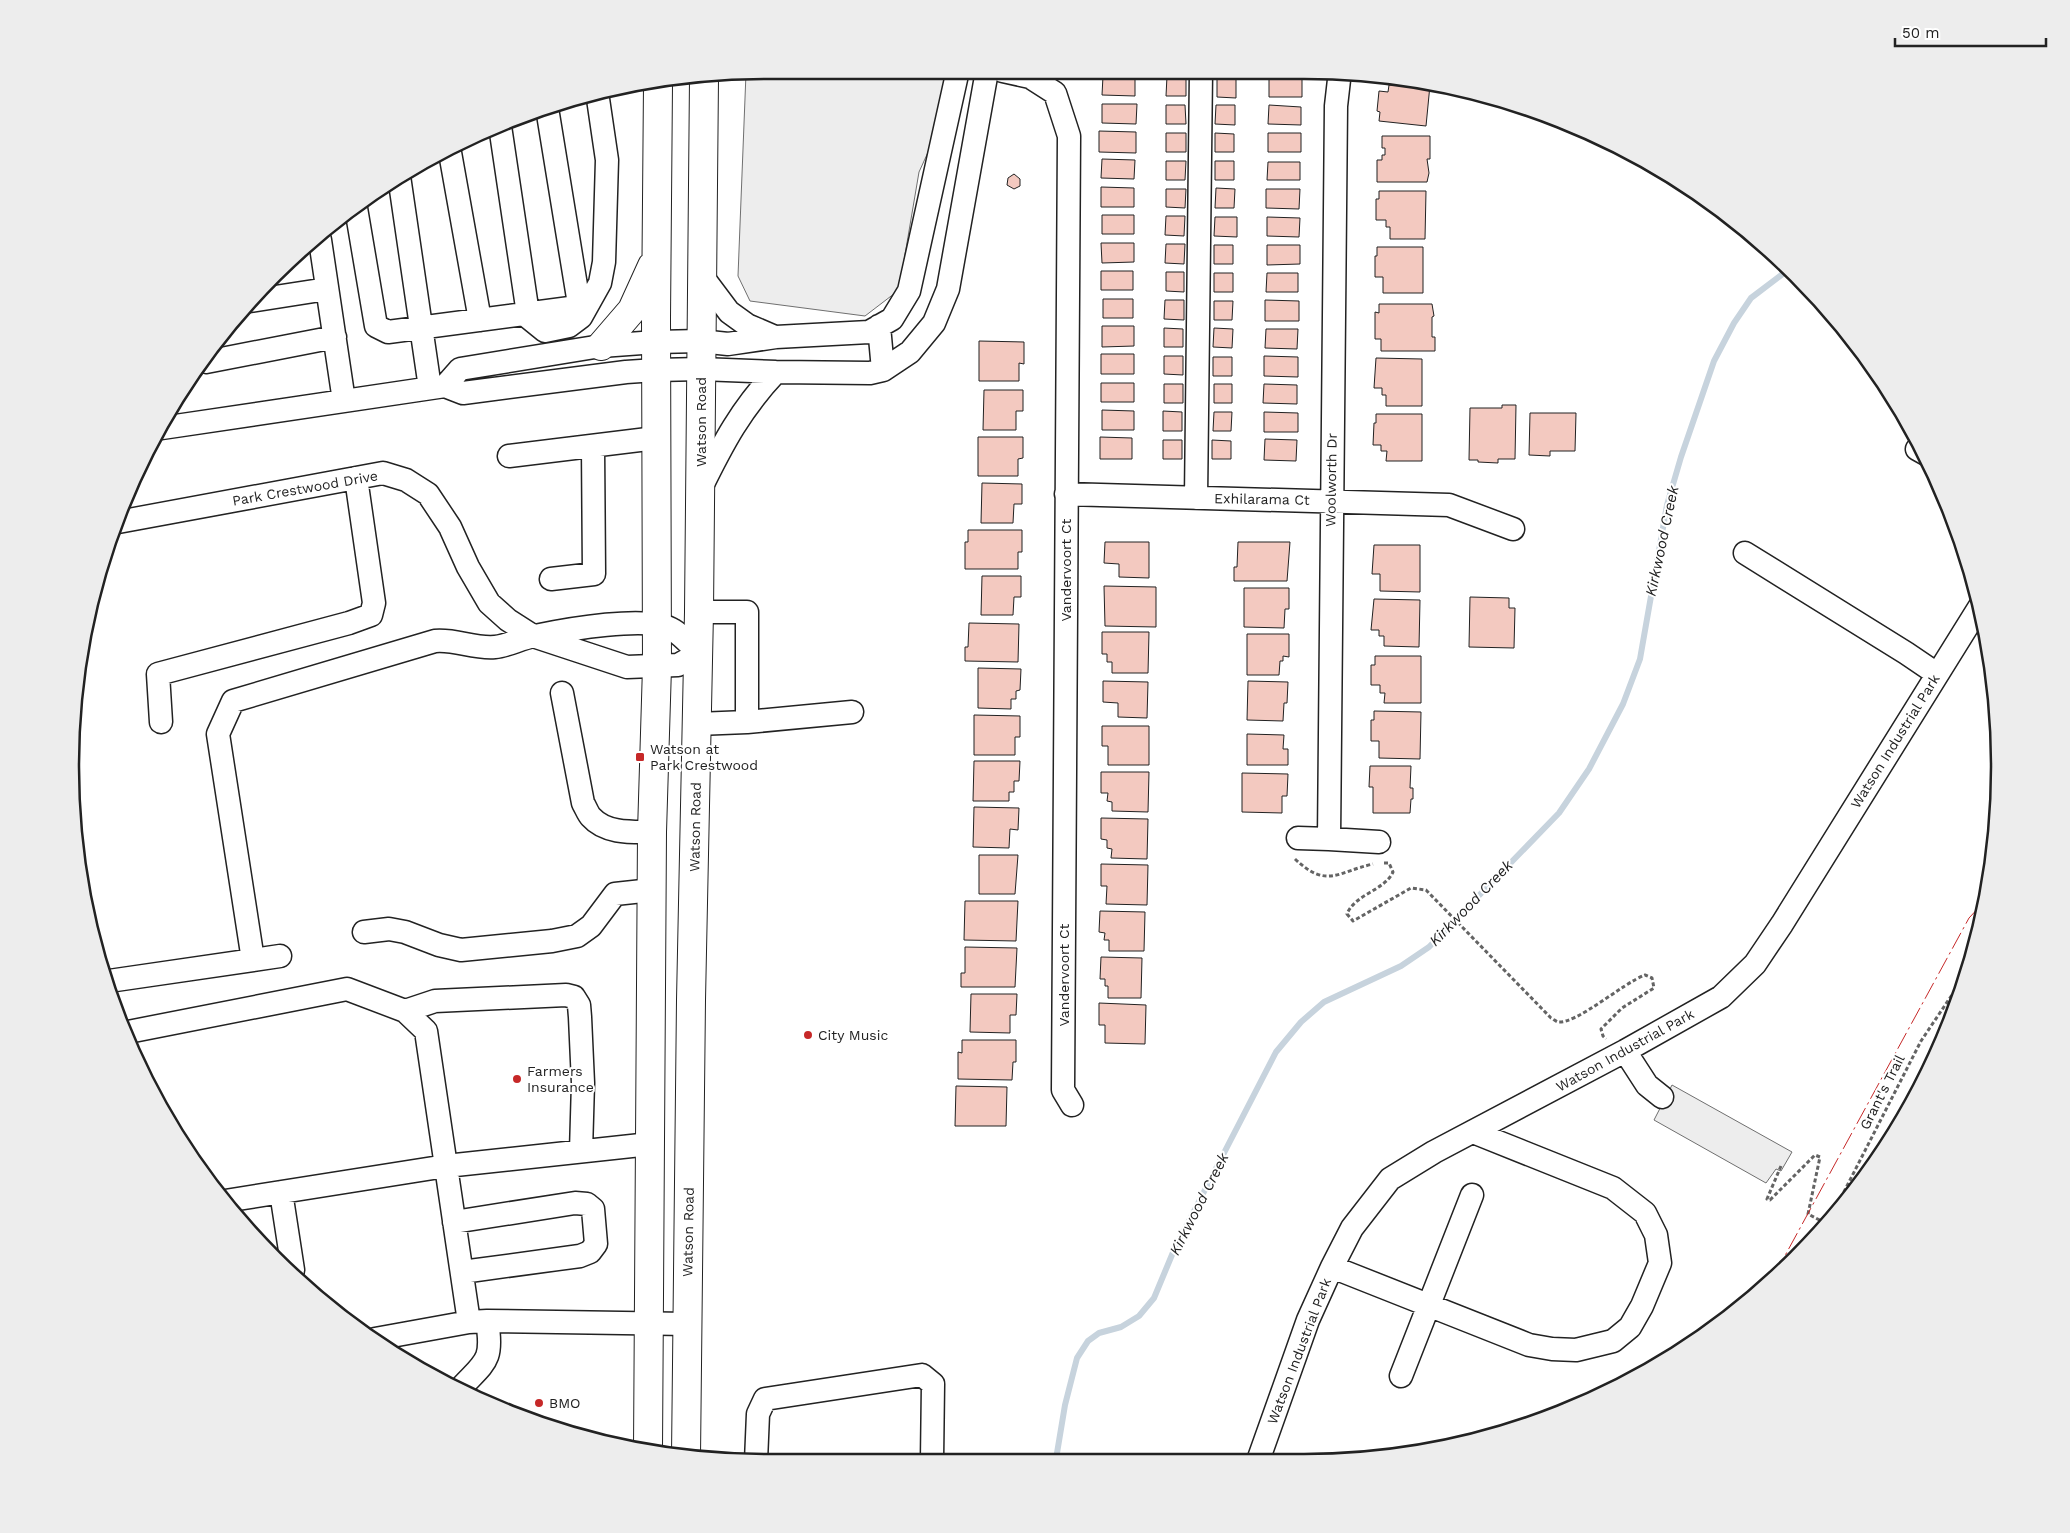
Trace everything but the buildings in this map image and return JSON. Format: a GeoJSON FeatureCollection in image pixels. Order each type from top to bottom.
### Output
{"type":"FeatureCollection","features":[{"type":"Feature","properties":{"kind":"main road","name":"Watson Road"},"geometry":{"type":"LineString","coordinates":[[686,1449],[691,1000],[700,612],[700,341],[704,82]]}},
{"type":"Feature","properties":{"kind":"main road"},"geometry":{"type":"LineString","coordinates":[[648,1443],[652,832],[657,667],[656,256],[658,88]]}},
{"type":"Feature","properties":{"kind":"main road"},"geometry":{"type":"LineString","coordinates":[[601,346],[632,310],[656,256]]}},
{"type":"Feature","properties":{"kind":"street"},"geometry":{"type":"LineString","coordinates":[[438,387],[460,370],[601,346],[700,341],[728,344],[776,337],[869,332],[892,319],[909,291],[956,79]]}},
{"type":"Feature","properties":{"kind":"street"},"geometry":{"type":"LineString","coordinates":[[169,427],[438,387],[463,393],[626,372],[701,369],[870,373],[883,370],[910,352],[934,323],[948,289],[985,79]]}},
{"type":"Feature","properties":{"kind":"street","name":"Vandervoort Ct"},"geometry":{"type":"LineString","coordinates":[[1033,79],[1055,94],[1068,136],[1063,1090],[1072,1105]]}},
{"type":"Feature","properties":{"kind":"street"},"geometry":{"type":"LineString","coordinates":[[1196,498],[1201,79]]}},
{"type":"Feature","properties":{"kind":"street","name":"Woolworth Dr"},"geometry":{"type":"LineString","coordinates":[[1329,839],[1336,106],[1339,80]]}},
{"type":"Feature","properties":{"kind":"street"},"geometry":{"type":"LineString","coordinates":[[584,301],[600,283],[604,244],[607,160],[598,100]]}},
{"type":"Feature","properties":{"kind":"street"},"geometry":{"type":"LineString","coordinates":[[501,132],[526,314],[545,331],[569,326],[581,317],[584,301],[548,114]]}},
{"type":"Feature","properties":{"kind":"street"},"geometry":{"type":"LineString","coordinates":[[451,156],[480,320]]}},
{"type":"Feature","properties":{"kind":"street"},"geometry":{"type":"LineString","coordinates":[[401,184],[423,329],[438,387]]}},
{"type":"Feature","properties":{"kind":"street"},"geometry":{"type":"LineString","coordinates":[[357,214],[376,326],[388,332],[423,329],[526,314]]}},
{"type":"Feature","properties":{"kind":"street"},"geometry":{"type":"LineString","coordinates":[[320,243],[344,400]]}},
{"type":"Feature","properties":{"kind":"street"},"geometry":{"type":"LineString","coordinates":[[702,276],[729,312],[747,325],[776,337]]}},
{"type":"Feature","properties":{"kind":"street"},"geometry":{"type":"LineString","coordinates":[[262,299],[328,290]]}},
{"type":"Feature","properties":{"kind":"street"},"geometry":{"type":"LineString","coordinates":[[880,326],[883,370]]}},
{"type":"Feature","properties":{"kind":"street"},"geometry":{"type":"LineString","coordinates":[[212,361],[335,337]]}},
{"type":"Feature","properties":{"kind":"street"},"geometry":{"type":"LineString","coordinates":[[700,488],[725,438],[760,388],[776,372]]}},
{"type":"Feature","properties":{"kind":"street"},"geometry":{"type":"LineString","coordinates":[[509,456],[656,438]]}},
{"type":"Feature","properties":{"kind":"street"},"geometry":{"type":"LineString","coordinates":[[552,579],[594,574],[593,447]]}},
{"type":"Feature","properties":{"kind":"street","name":"Park Crestwood Drive"},"geometry":{"type":"LineString","coordinates":[[124,521],[383,473],[406,480],[428,494],[450,526],[468,567],[489,603],[508,620],[533,636],[627,666],[657,667],[678,665],[699,653]]}},
{"type":"Feature","properties":{"kind":"street"},"geometry":{"type":"LineString","coordinates":[[161,722],[158,674],[349,623],[371,615],[374,603],[356,478]]}},
{"type":"Feature","properties":{"kind":"street","name":"Exhilarama Ct"},"geometry":{"type":"LineString","coordinates":[[1066,494],[1449,505],[1513,529]]}},
{"type":"Feature","properties":{"kind":"street"},"geometry":{"type":"LineString","coordinates":[[1745,553],[1937,674]]}},
{"type":"Feature","properties":{"kind":"street"},"geometry":{"type":"LineString","coordinates":[[700,612],[746,612],[747,722]]}},
{"type":"Feature","properties":{"kind":"street","name":"Watson Industrial Park"},"geometry":{"type":"LineString","coordinates":[[1260,1454],[1308,1320],[1332,1268],[1352,1228],[1390,1178],[1434,1152],[1625,1051],[1721,997],[1755,964],[1782,924],[1974,615]]}},
{"type":"Feature","properties":{"kind":"street"},"geometry":{"type":"LineString","coordinates":[[253,960],[218,734],[233,702],[435,641],[448,639],[480,648],[498,647],[533,636],[626,623],[657,624],[673,629],[699,653]]}},
{"type":"Feature","properties":{"kind":"street"},"geometry":{"type":"LineString","coordinates":[[562,693],[583,803],[591,817],[598,823],[619,832],[652,832]]}},
{"type":"Feature","properties":{"kind":"street"},"geometry":{"type":"LineString","coordinates":[[697,724],[747,722],[852,712]]}},
{"type":"Feature","properties":{"kind":"street"},"geometry":{"type":"LineString","coordinates":[[1298,838],[1379,842]]}},
{"type":"Feature","properties":{"kind":"street"},"geometry":{"type":"LineString","coordinates":[[364,932],[389,929],[405,932],[439,945],[461,950],[552,941],[577,936],[590,926],[615,894],[652,890]]}},
{"type":"Feature","properties":{"kind":"street"},"geometry":{"type":"LineString","coordinates":[[113,980],[280,956]]}},
{"type":"Feature","properties":{"kind":"street"},"geometry":{"type":"LineString","coordinates":[[132,1031],[347,989],[405,1011],[426,1031],[462,1272],[478,1322],[491,1343],[490,1352],[482,1365],[464,1384]]}},
{"type":"Feature","properties":{"kind":"street"},"geometry":{"type":"LineString","coordinates":[[405,1011],[435,1001],[566,995],[574,997],[579,1005],[580,1017],[583,1084],[581,1151]]}},
{"type":"Feature","properties":{"kind":"street"},"geometry":{"type":"LineString","coordinates":[[1625,1051],[1647,1085],[1662,1097]]}},
{"type":"Feature","properties":{"kind":"street"},"geometry":{"type":"LineString","coordinates":[[1332,1268],[1529,1345],[1552,1349],[1576,1350],[1613,1342],[1630,1327],[1642,1306],[1660,1263],[1656,1235],[1645,1213],[1613,1188],[1473,1132]]}},
{"type":"Feature","properties":{"kind":"street"},"geometry":{"type":"LineString","coordinates":[[233,1200],[446,1166],[650,1144]]}},
{"type":"Feature","properties":{"kind":"street"},"geometry":{"type":"LineString","coordinates":[[281,1192],[292,1264]]}},
{"type":"Feature","properties":{"kind":"street"},"geometry":{"type":"LineString","coordinates":[[1401,1376],[1435,1307],[1472,1194]]}},
{"type":"Feature","properties":{"kind":"street"},"geometry":{"type":"LineString","coordinates":[[454,1222],[575,1203],[587,1204],[594,1208],[596,1244],[590,1252],[580,1256],[462,1272]]}},
{"type":"Feature","properties":{"kind":"street"},"geometry":{"type":"LineString","coordinates":[[385,1338],[478,1322],[688,1324]]}},
{"type":"Feature","properties":{"kind":"street"},"geometry":{"type":"LineString","coordinates":[[756,1454],[758,1414],[765,1399],[922,1375],[933,1384],[932,1454]]}},
{"type":"Feature","properties":{"kind":"path"},"geometry":{"type":"LineString","coordinates":[[1298,838],[1290,846],[1291,856],[1305,869],[1324,877],[1342,874],[1358,867],[1389,863],[1393,872],[1388,881],[1350,907],[1347,914],[1353,920],[1412,888],[1426,890],[1558,1022],[1569,1020],[1599,1004],[1633,979],[1645,975],[1652,978],[1654,988],[1622,1008],[1601,1029],[1603,1036],[1625,1051]]}},
{"type":"Feature","properties":{"kind":"path","name":"Grant's Trail"},"geometry":{"type":"LineString","coordinates":[[1844,1191],[1921,1042],[1953,994]]}},
{"type":"Feature","properties":{"kind":"path"},"geometry":{"type":"LineString","coordinates":[[1781,1166],[1767,1199],[1770,1200],[1816,1155],[1820,1157],[1808,1214],[1819,1222]]}},
{"type":"Feature","properties":{"kind":"shaded area"},"geometry":{"type":"Polygon","coordinates":[[[746,79],[955,79],[935,137],[919,172],[899,290],[865,316],[750,301],[738,276],[746,79]]]}},
{"type":"Feature","properties":{"kind":"shaded area"},"geometry":{"type":"Polygon","coordinates":[[[1672,1085],[1792,1152],[1781,1171],[1776,1169],[1766,1183],[1654,1120],[1672,1085]]]}},
{"type":"Feature","properties":{"kind":"waterway","name":"Kirkwood Creek"},"geometry":{"type":"LineString","coordinates":[[1057,1454],[1065,1405],[1077,1358],[1088,1341],[1099,1333],[1121,1327],[1139,1316],[1154,1298],[1174,1250],[1276,1052],[1301,1022],[1324,1002],[1401,966],[1429,947],[1559,813],[1589,769],[1623,704],[1640,659],[1667,505],[1681,457],[1714,361],[1734,323],[1751,298],[1783,274]]}},
{"type":"Feature","properties":{"kind":"power"},"geometry":{"type":"LineString","coordinates":[[1783,1260],[1969,918],[1976,911]]}},
{"type":"Feature","properties":{"kind":"place","name":"Watson at Park Crestwood"},"geometry":{"type":"Point","coordinates":[640,757]}},
{"type":"Feature","properties":{"kind":"place","name":"City Music"},"geometry":{"type":"Point","coordinates":[808,1035]}},
{"type":"Feature","properties":{"kind":"place","name":"Farmers Insurance"},"geometry":{"type":"Point","coordinates":[517,1079]}},
{"type":"Feature","properties":{"kind":"place","name":"BMO"},"geometry":{"type":"Point","coordinates":[539,1403]}}]}
